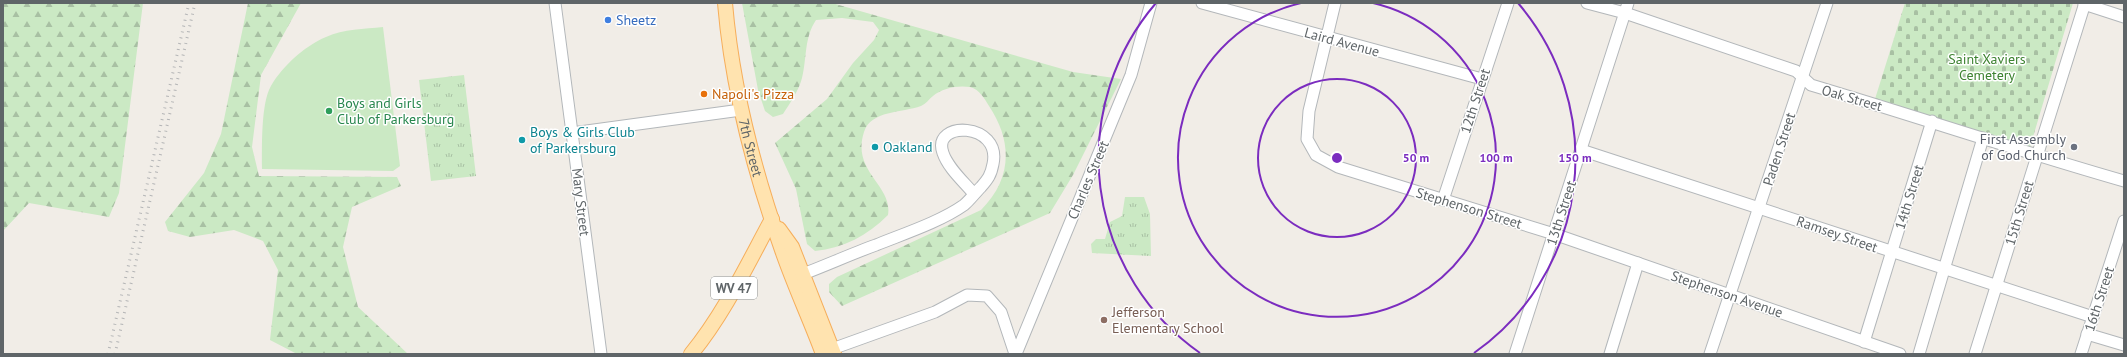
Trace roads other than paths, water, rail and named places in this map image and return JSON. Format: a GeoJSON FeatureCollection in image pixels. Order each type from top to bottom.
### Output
{"type":"FeatureCollection","features":[{"type":"Feature","properties":{"kind":"main road","name":"7th Street"},"geometry":{"type":"LineString","coordinates":[[725,3],[728,41],[741,110],[772,219],[782,251],[830,352]]}},
{"type":"Feature","properties":{"kind":"main road","name":"7th Street"},"geometry":{"type":"LineString","coordinates":[[772,219],[792,247],[830,352]]}},
{"type":"Feature","properties":{"kind":"main road","name":"WV 47"},"geometry":{"type":"LineString","coordinates":[[690,354],[706,336],[772,219]]}},
{"type":"Feature","properties":{"kind":"street","name":"Mary Street"},"geometry":{"type":"LineString","coordinates":[[555,3],[601,354]]}},
{"type":"Feature","properties":{"kind":"street","name":"Charles Street"},"geometry":{"type":"LineString","coordinates":[[1016,354],[1132,75],[1151,3]]}},
{"type":"Feature","properties":{"kind":"street","name":"Laird Avenue"},"geometry":{"type":"LineString","coordinates":[[1202,3],[1482,79]]}},
{"type":"Feature","properties":{"kind":"street","name":"Stephenson Street"},"geometry":{"type":"LineString","coordinates":[[1335,3],[1309,111],[1307,139],[1316,155],[1338,168],[1554,234]]}},
{"type":"Feature","properties":{"kind":"street","name":"12th Street"},"geometry":{"type":"LineString","coordinates":[[1443,200],[1508,3]]}},
{"type":"Feature","properties":{"kind":"street","name":"Oak Street"},"geometry":{"type":"LineString","coordinates":[[1587,3],[1626,8],[1796,71],[1811,85],[1932,121],[2037,156],[2124,181]]}},
{"type":"Feature","properties":{"kind":"street","name":"Paden Street"},"geometry":{"type":"LineString","coordinates":[[1730,295],[1827,3]]}},
{"type":"Feature","properties":{"kind":"street"},"geometry":{"type":"LineString","coordinates":[[2085,4],[2124,17]]}},
{"type":"Feature","properties":{"kind":"street","name":"15th Street"},"geometry":{"type":"LineString","coordinates":[[1975,354],[2085,4]]}},
{"type":"Feature","properties":{"kind":"street","name":"13th Street"},"geometry":{"type":"LineString","coordinates":[[1515,354],[1626,8]]}},
{"type":"Feature","properties":{"kind":"street"},"geometry":{"type":"LineString","coordinates":[[572,133],[741,110]]}},
{"type":"Feature","properties":{"kind":"street","name":"14th Street"},"geometry":{"type":"LineString","coordinates":[[1864,342],[1932,121]]}},
{"type":"Feature","properties":{"kind":"street"},"geometry":{"type":"LineString","coordinates":[[803,274],[922,227],[964,205],[990,177],[995,155],[988,140],[981,135],[960,129],[944,137],[941,145],[943,153],[953,169],[974,194]]}},
{"type":"Feature","properties":{"kind":"street"},"geometry":{"type":"LineString","coordinates":[[1919,354],[1983,138]]}},
{"type":"Feature","properties":{"kind":"street","name":"Ramsey Street"},"geometry":{"type":"LineString","coordinates":[[1581,150],[1759,207],[1892,253],[2093,317]]}},
{"type":"Feature","properties":{"kind":"street","name":"16th Street"},"geometry":{"type":"LineString","coordinates":[[2081,354],[2124,221]]}},
{"type":"Feature","properties":{"kind":"street","name":"Stephenson Avenue"},"geometry":{"type":"LineString","coordinates":[[1554,234],[1898,354]]}},
{"type":"Feature","properties":{"kind":"street"},"geometry":{"type":"LineString","coordinates":[[1610,354],[1638,263]]}},
{"type":"Feature","properties":{"kind":"street"},"geometry":{"type":"LineString","coordinates":[[830,352],[935,312],[967,295],[986,296],[1001,312],[1016,354]]}},
{"type":"Feature","properties":{"kind":"street"},"geometry":{"type":"LineString","coordinates":[[1710,354],[1730,295]]}},
{"type":"Feature","properties":{"kind":"street"},"geometry":{"type":"LineString","coordinates":[[2087,334],[2124,345]]}},
{"type":"Feature","properties":{"kind":"railway"},"geometry":{"type":"LineString","coordinates":[[108,354],[189,3]]}},
{"type":"Feature","properties":{"kind":"railway"},"geometry":{"type":"LineString","coordinates":[[115,354],[195,3]]}},
{"type":"Feature","properties":{"kind":"place","name":"Sheetz"},"geometry":{"type":"Point","coordinates":[608,20]}},
{"type":"Feature","properties":{"kind":"place","name":"Napoli's Pizza"},"geometry":{"type":"Point","coordinates":[704,94]}},
{"type":"Feature","properties":{"kind":"place","name":"Boys and Girls Club of Parkersburg"},"geometry":{"type":"Point","coordinates":[329,111]}},
{"type":"Feature","properties":{"kind":"place","name":"Boys & Girls Club of Parkersburg"},"geometry":{"type":"Point","coordinates":[522,140]}},
{"type":"Feature","properties":{"kind":"place","name":"Oakland"},"geometry":{"type":"Point","coordinates":[875,147]}},
{"type":"Feature","properties":{"kind":"place","name":"First Assembly of God Church"},"geometry":{"type":"Point","coordinates":[2074,147]}},
{"type":"Feature","properties":{"kind":"place","name":"Jefferson Elementary School"},"geometry":{"type":"Point","coordinates":[1104,320]}},
{"type":"Feature","properties":{"kind":"park label","name":"Saint Xaviers Cemetery"},"geometry":{"type":"Point","coordinates":[1987,68]}}]}
